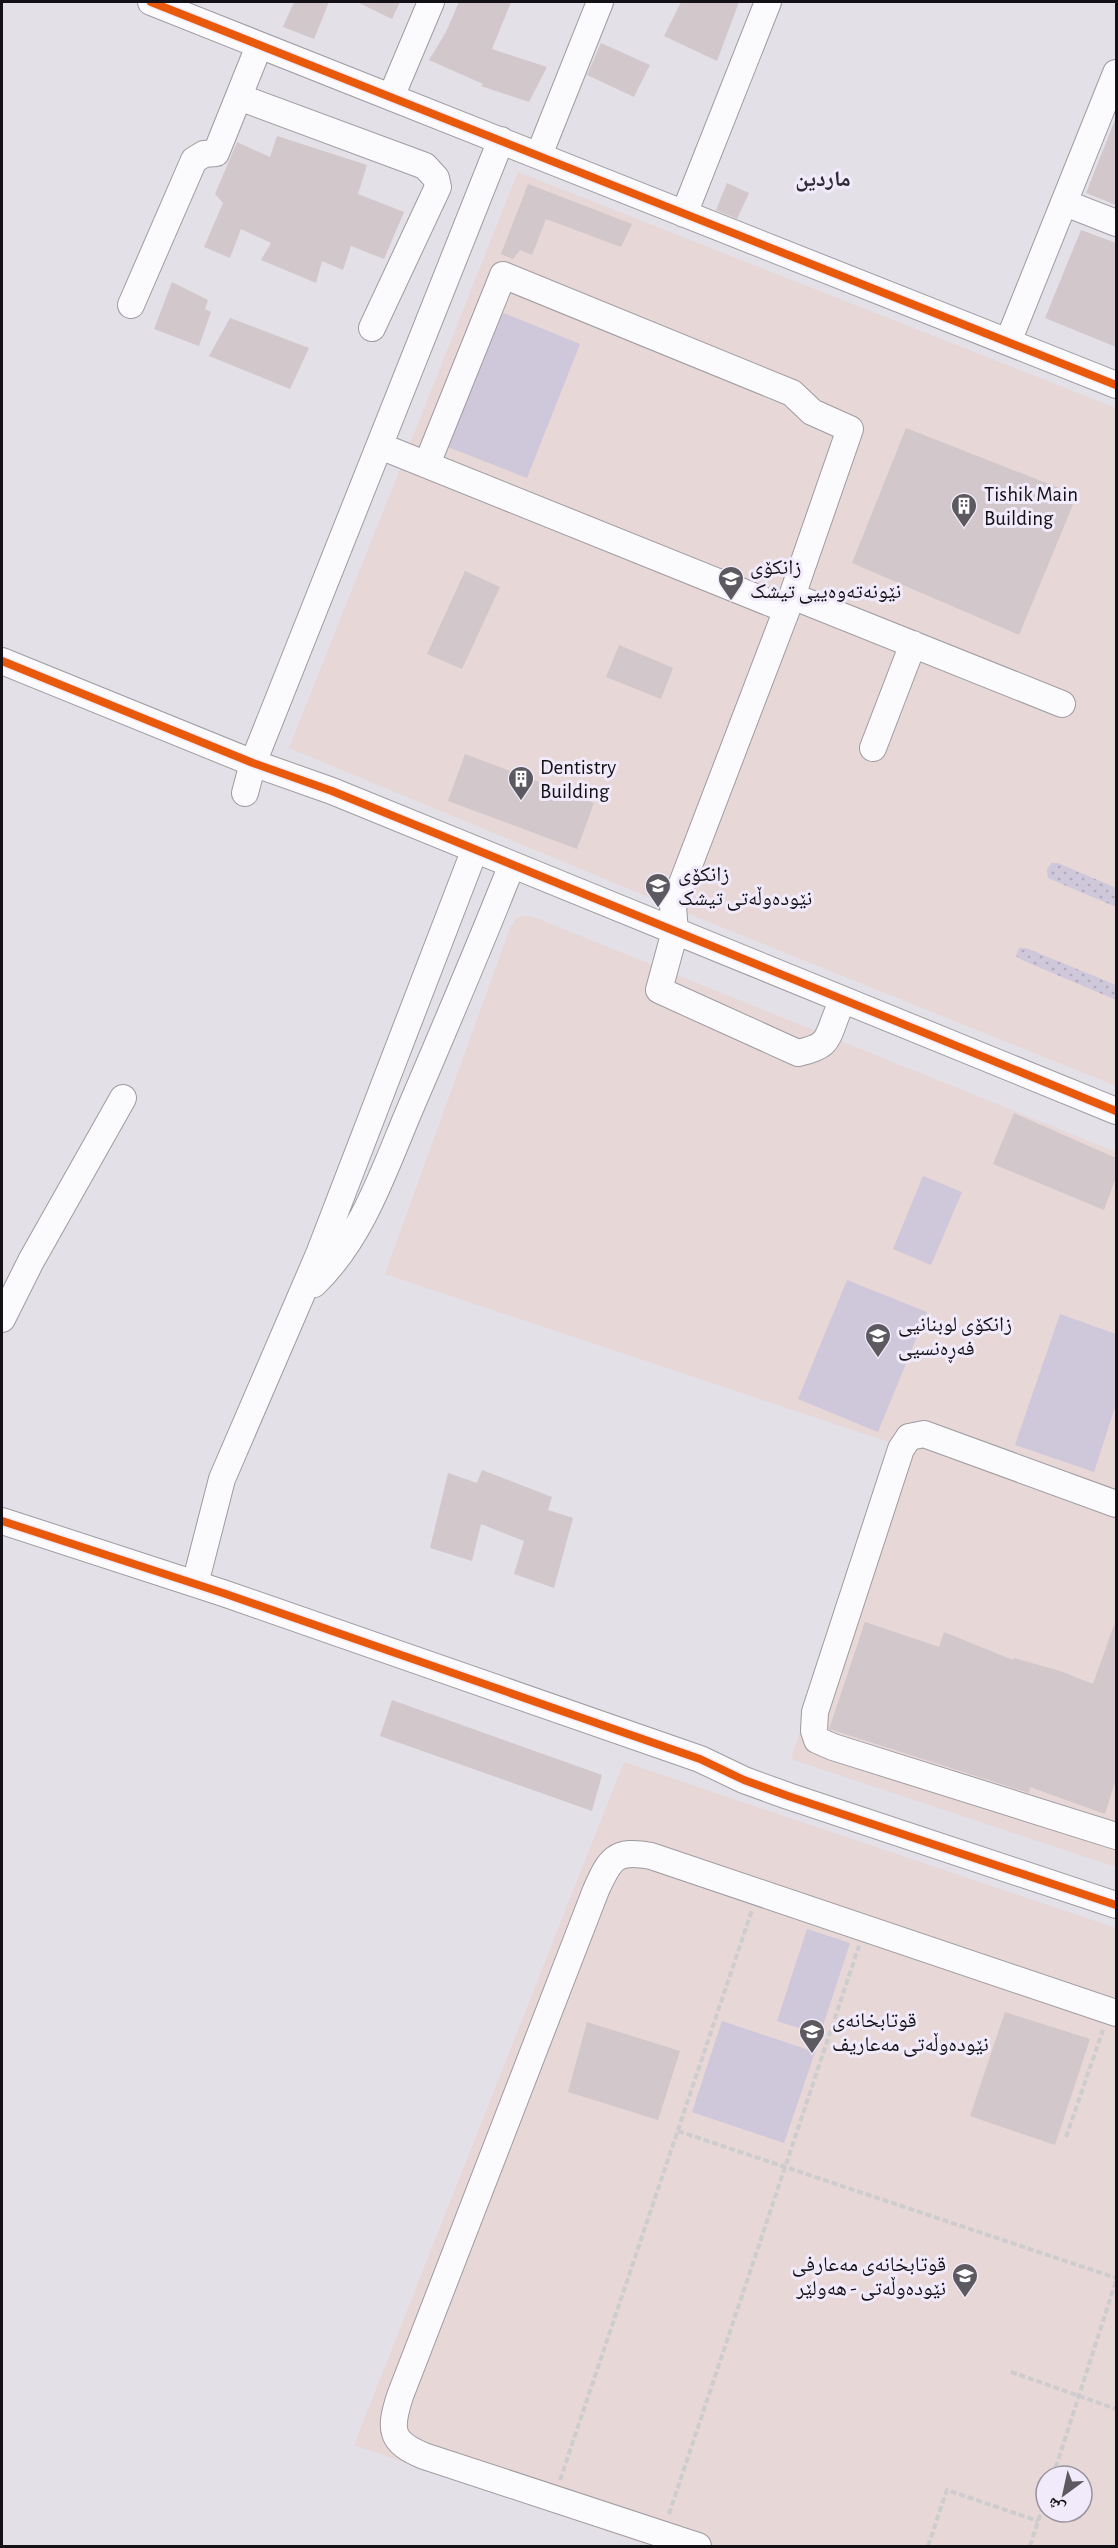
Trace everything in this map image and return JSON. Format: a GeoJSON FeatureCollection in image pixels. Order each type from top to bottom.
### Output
{"type":"FeatureCollection","features":[{"type":"Feature","properties":{"kind":"street"},"geometry":{"type":"LineString","coordinates":[[150,2],[1116,384]]}},
{"type":"Feature","properties":{"kind":"street"},"geometry":{"type":"LineString","coordinates":[[391,97],[431,2]]}},
{"type":"Feature","properties":{"kind":"street"},"geometry":{"type":"LineString","coordinates":[[539,155],[600,2]]}},
{"type":"Feature","properties":{"kind":"street"},"geometry":{"type":"LineString","coordinates":[[684,214],[768,2]]}},
{"type":"Feature","properties":{"kind":"street"},"geometry":{"type":"LineString","coordinates":[[131,305],[194,160],[204,154],[216,153],[259,46]]}},
{"type":"Feature","properties":{"kind":"street"},"geometry":{"type":"LineString","coordinates":[[1008,342],[1116,73]]}},
{"type":"Feature","properties":{"kind":"street"},"geometry":{"type":"LineString","coordinates":[[239,97],[425,166],[436,178],[438,187],[372,328]]}},
{"type":"Feature","properties":{"kind":"street"},"geometry":{"type":"LineString","coordinates":[[245,793],[253,763],[501,140]]}},
{"type":"Feature","properties":{"kind":"street"},"geometry":{"type":"LineString","coordinates":[[1065,203],[1116,223]]}},
{"type":"Feature","properties":{"kind":"street"},"geometry":{"type":"LineString","coordinates":[[427,464],[503,275],[792,393],[812,412],[850,429],[788,603],[673,907],[674,938],[659,990],[798,1053],[819,1048],[825,1041],[838,1011]]}},
{"type":"Feature","properties":{"kind":"street"},"geometry":{"type":"LineString","coordinates":[[380,446],[788,603],[913,644],[1062,704]]}},
{"type":"Feature","properties":{"kind":"street"},"geometry":{"type":"LineString","coordinates":[[873,748],[913,644]]}},
{"type":"Feature","properties":{"kind":"street"},"geometry":{"type":"LineString","coordinates":[[2,661],[253,763],[332,791],[838,1011],[1095,1116],[1116,1121]]}},
{"type":"Feature","properties":{"kind":"street"},"geometry":{"type":"LineString","coordinates":[[253,763],[308,795],[507,877],[674,938],[1116,1111]]}},
{"type":"Feature","properties":{"kind":"street"},"geometry":{"type":"LineString","coordinates":[[195,1584],[222,1479],[300,1298],[470,862]]}},
{"type":"Feature","properties":{"kind":"street"},"geometry":{"type":"LineString","coordinates":[[300,1298],[347,1246],[375,1189],[470,971],[507,877]]}},
{"type":"Feature","properties":{"kind":"street"},"geometry":{"type":"LineString","coordinates":[[2,1319],[31,1261],[123,1098]]}},
{"type":"Feature","properties":{"kind":"street"},"geometry":{"type":"LineString","coordinates":[[1116,1504],[924,1434],[909,1437],[901,1449],[814,1713],[814,1731],[817,1740],[833,1747],[1116,1836]]}},
{"type":"Feature","properties":{"kind":"street"},"geometry":{"type":"LineString","coordinates":[[2,1521],[195,1584],[700,1759],[744,1780],[788,1796],[1116,1905]]}},
{"type":"Feature","properties":{"kind":"street"},"geometry":{"type":"LineString","coordinates":[[700,1759],[745,1768],[791,1782],[1116,1891]]}},
{"type":"Feature","properties":{"kind":"street"},"geometry":{"type":"LineString","coordinates":[[698,2547],[406,2449],[396,2441],[393,2429],[394,2415],[596,1890],[610,1861],[621,1854],[644,1855],[1113,2012]]}},
{"type":"Feature","properties":{"kind":"path"},"geometry":{"type":"LineString","coordinates":[[554,2498],[758,1892]]}},
{"type":"Feature","properties":{"kind":"path"},"geometry":{"type":"LineString","coordinates":[[662,2534],[865,1929]]}},
{"type":"Feature","properties":{"kind":"path"},"geometry":{"type":"LineString","coordinates":[[1066,2137],[1113,2012]]}},
{"type":"Feature","properties":{"kind":"path"},"geometry":{"type":"LineString","coordinates":[[678,2132],[785,2166],[1116,2280],[1057,2464]]}},
{"type":"Feature","properties":{"kind":"path"},"geometry":{"type":"LineString","coordinates":[[1011,2372],[1116,2409]]}},
{"type":"Feature","properties":{"kind":"path"},"geometry":{"type":"LineString","coordinates":[[928,2547],[947,2490],[1034,2520]]}},
{"type":"Feature","properties":{"kind":"path"},"geometry":{"type":"LineString","coordinates":[[1030,2547],[1037,2524]]}},
{"type":"Feature","properties":{"kind":"shaded area","name":"زانکۆی نێونەتەوەییی تیشک"},"geometry":{"type":"Polygon","coordinates":[[[518,172],[1116,408],[1116,1086],[711,923],[289,748],[518,172]]]}},
{"type":"Feature","properties":{"kind":"shaded area"},"geometry":{"type":"Polygon","coordinates":[[[501,312],[580,344],[527,478],[448,447],[501,312]]]}},
{"type":"Feature","properties":{"kind":"shaded area"},"geometry":{"type":"Polygon","coordinates":[[[1051,863],[1058,863],[1116,888],[1116,907],[1048,878],[1047,870],[1051,863]]]}},
{"type":"Feature","properties":{"kind":"shaded area","name":"زانکۆی لوبنانیی فەڕەنسیی"},"geometry":{"type":"Polygon","coordinates":[[[531,916],[1116,1152],[1116,1867],[791,1759],[895,1444],[385,1274],[510,928],[517,918],[531,916]]]}},
{"type":"Feature","properties":{"kind":"shaded area"},"geometry":{"type":"Polygon","coordinates":[[[1019,948],[1026,948],[1116,985],[1116,1000],[1022,960],[1016,956],[1019,948]]]}},
{"type":"Feature","properties":{"kind":"shaded area"},"geometry":{"type":"Polygon","coordinates":[[[923,1176],[962,1192],[931,1265],[893,1249],[923,1176]]]}},
{"type":"Feature","properties":{"kind":"shaded area"},"geometry":{"type":"Polygon","coordinates":[[[847,1280],[927,1312],[878,1432],[798,1399],[847,1280]]]}},
{"type":"Feature","properties":{"kind":"shaded area"},"geometry":{"type":"Polygon","coordinates":[[[1060,1314],[1116,1334],[1116,1404],[1094,1472],[1015,1445],[1060,1314]]]}},
{"type":"Feature","properties":{"kind":"shaded area","name":"قوتابخانەی نێودەوڵەتی مەعاریف"},"geometry":{"type":"Polygon","coordinates":[[[624,1762],[1116,1928],[1116,2546],[649,2546],[354,2445],[624,1762]]]}},
{"type":"Feature","properties":{"kind":"shaded area"},"geometry":{"type":"Polygon","coordinates":[[[807,1929],[850,1943],[820,2035],[777,2021],[807,1929]]]}},
{"type":"Feature","properties":{"kind":"shaded area"},"geometry":{"type":"Polygon","coordinates":[[[722,2021],[815,2052],[784,2143],[692,2112],[722,2021]]]}},
{"type":"Feature","properties":{"kind":"building"},"geometry":{"type":"Polygon","coordinates":[[[294,2],[329,2],[314,39],[283,27],[294,2]]]}},
{"type":"Feature","properties":{"kind":"building"},"geometry":{"type":"Polygon","coordinates":[[[357,2],[400,2],[392,19],[357,2]]]}},
{"type":"Feature","properties":{"kind":"building"},"geometry":{"type":"Polygon","coordinates":[[[459,2],[511,2],[492,49],[547,67],[529,102],[481,86],[483,84],[429,60],[446,32],[459,2]]]}},
{"type":"Feature","properties":{"kind":"building"},"geometry":{"type":"Polygon","coordinates":[[[681,2],[739,2],[717,61],[664,36],[681,2]]]}},
{"type":"Feature","properties":{"kind":"building"},"geometry":{"type":"Polygon","coordinates":[[[601,43],[650,65],[634,97],[587,75],[601,43]]]}},
{"type":"Feature","properties":{"kind":"building"},"geometry":{"type":"Polygon","coordinates":[[[1116,120],[1116,205],[1086,193],[1116,120]]]}},
{"type":"Feature","properties":{"kind":"building"},"geometry":{"type":"Polygon","coordinates":[[[277,136],[367,165],[358,194],[404,212],[384,259],[351,246],[343,270],[322,261],[316,283],[261,260],[271,243],[241,229],[230,258],[204,247],[223,203],[215,194],[237,142],[270,157],[277,136]]]}},
{"type":"Feature","properties":{"kind":"building"},"geometry":{"type":"Polygon","coordinates":[[[727,183],[749,193],[737,219],[716,210],[727,183]]]}},
{"type":"Feature","properties":{"kind":"building"},"geometry":{"type":"Polygon","coordinates":[[[528,184],[632,224],[621,247],[546,219],[532,255],[520,250],[513,259],[501,254],[528,184]]]}},
{"type":"Feature","properties":{"kind":"building"},"geometry":{"type":"Polygon","coordinates":[[[1081,230],[1116,243],[1116,347],[1045,318],[1081,230]]]}},
{"type":"Feature","properties":{"kind":"building"},"geometry":{"type":"Polygon","coordinates":[[[172,282],[208,300],[205,309],[211,312],[199,346],[154,329],[172,282]]]}},
{"type":"Feature","properties":{"kind":"building"},"geometry":{"type":"Polygon","coordinates":[[[230,318],[309,348],[290,389],[209,356],[230,318]]]}},
{"type":"Feature","properties":{"kind":"building","name":"Tishik Main Building"},"geometry":{"type":"Polygon","coordinates":[[[906,428],[1077,495],[1019,635],[852,563],[906,428]]]}},
{"type":"Feature","properties":{"kind":"building"},"geometry":{"type":"Polygon","coordinates":[[[465,571],[500,587],[462,669],[427,654],[465,571]]]}},
{"type":"Feature","properties":{"kind":"building"},"geometry":{"type":"Polygon","coordinates":[[[619,645],[673,668],[661,699],[606,677],[619,645]]]}},
{"type":"Feature","properties":{"kind":"building","name":"Dentistry Building"},"geometry":{"type":"Polygon","coordinates":[[[465,754],[594,803],[577,849],[448,801],[465,754]]]}},
{"type":"Feature","properties":{"kind":"building"},"geometry":{"type":"Polygon","coordinates":[[[1014,1113],[1116,1158],[1116,1177],[1104,1210],[993,1164],[1014,1113]]]}},
{"type":"Feature","properties":{"kind":"building"},"geometry":{"type":"Polygon","coordinates":[[[482,1470],[552,1497],[548,1510],[573,1518],[554,1588],[514,1574],[524,1541],[481,1524],[472,1561],[430,1548],[448,1473],[477,1483],[482,1470]]]}},
{"type":"Feature","properties":{"kind":"building"},"geometry":{"type":"Polygon","coordinates":[[[865,1622],[939,1647],[944,1632],[1013,1660],[1014,1658],[1060,1671],[1093,1684],[1114,1625],[1116,1625],[1116,1779],[1105,1814],[1030,1787],[1029,1793],[829,1729],[865,1622]]]}},
{"type":"Feature","properties":{"kind":"building"},"geometry":{"type":"Polygon","coordinates":[[[392,1700],[602,1775],[592,1811],[380,1736],[392,1700]]]}},
{"type":"Feature","properties":{"kind":"building"},"geometry":{"type":"Polygon","coordinates":[[[1005,2012],[1090,2039],[1055,2145],[970,2116],[1005,2012]]]}},
{"type":"Feature","properties":{"kind":"building"},"geometry":{"type":"Polygon","coordinates":[[[587,2022],[680,2051],[658,2120],[568,2092],[587,2022]]]}},
{"type":"Feature","properties":{"kind":"cycle path"},"geometry":{"type":"LineString","coordinates":[[151,2],[1116,385]]}},
{"type":"Feature","properties":{"kind":"cycle path"},"geometry":{"type":"LineString","coordinates":[[2,661],[253,763],[332,791],[1116,1111]]}},
{"type":"Feature","properties":{"kind":"cycle path"},"geometry":{"type":"LineString","coordinates":[[2,1521],[223,1593],[700,1759],[744,1780],[788,1796],[1116,1905]]}},
{"type":"Feature","properties":{"kind":"place","name":"Tishik Main Building"},"geometry":{"type":"Point","coordinates":[964,529]}},
{"type":"Feature","properties":{"kind":"place","name":"زانکۆی نێونەتەوەییی تیشک"},"geometry":{"type":"Point","coordinates":[731,602]}},
{"type":"Feature","properties":{"kind":"place","name":"Dentistry Building"},"geometry":{"type":"Point","coordinates":[521,802]}},
{"type":"Feature","properties":{"kind":"place","name":"زانکۆی نێودەوڵەتی تیشک"},"geometry":{"type":"Point","coordinates":[658,909]}},
{"type":"Feature","properties":{"kind":"place","name":"زانکۆی لوبنانیی فەڕەنسیی"},"geometry":{"type":"Point","coordinates":[878,1359]}},
{"type":"Feature","properties":{"kind":"place","name":"قوتابخانەی نێودەوڵەتی مەعاریف"},"geometry":{"type":"Point","coordinates":[812,2055]}},
{"type":"Feature","properties":{"kind":"place","name":"قوتابخانەی مەعارفی نێودەوڵەتی - هەولێر"},"geometry":{"type":"Point","coordinates":[965,2299]}},
{"type":"Feature","properties":{"kind":"district","name":"ماردین"},"geometry":{"type":"Point","coordinates":[823,179]}}]}
